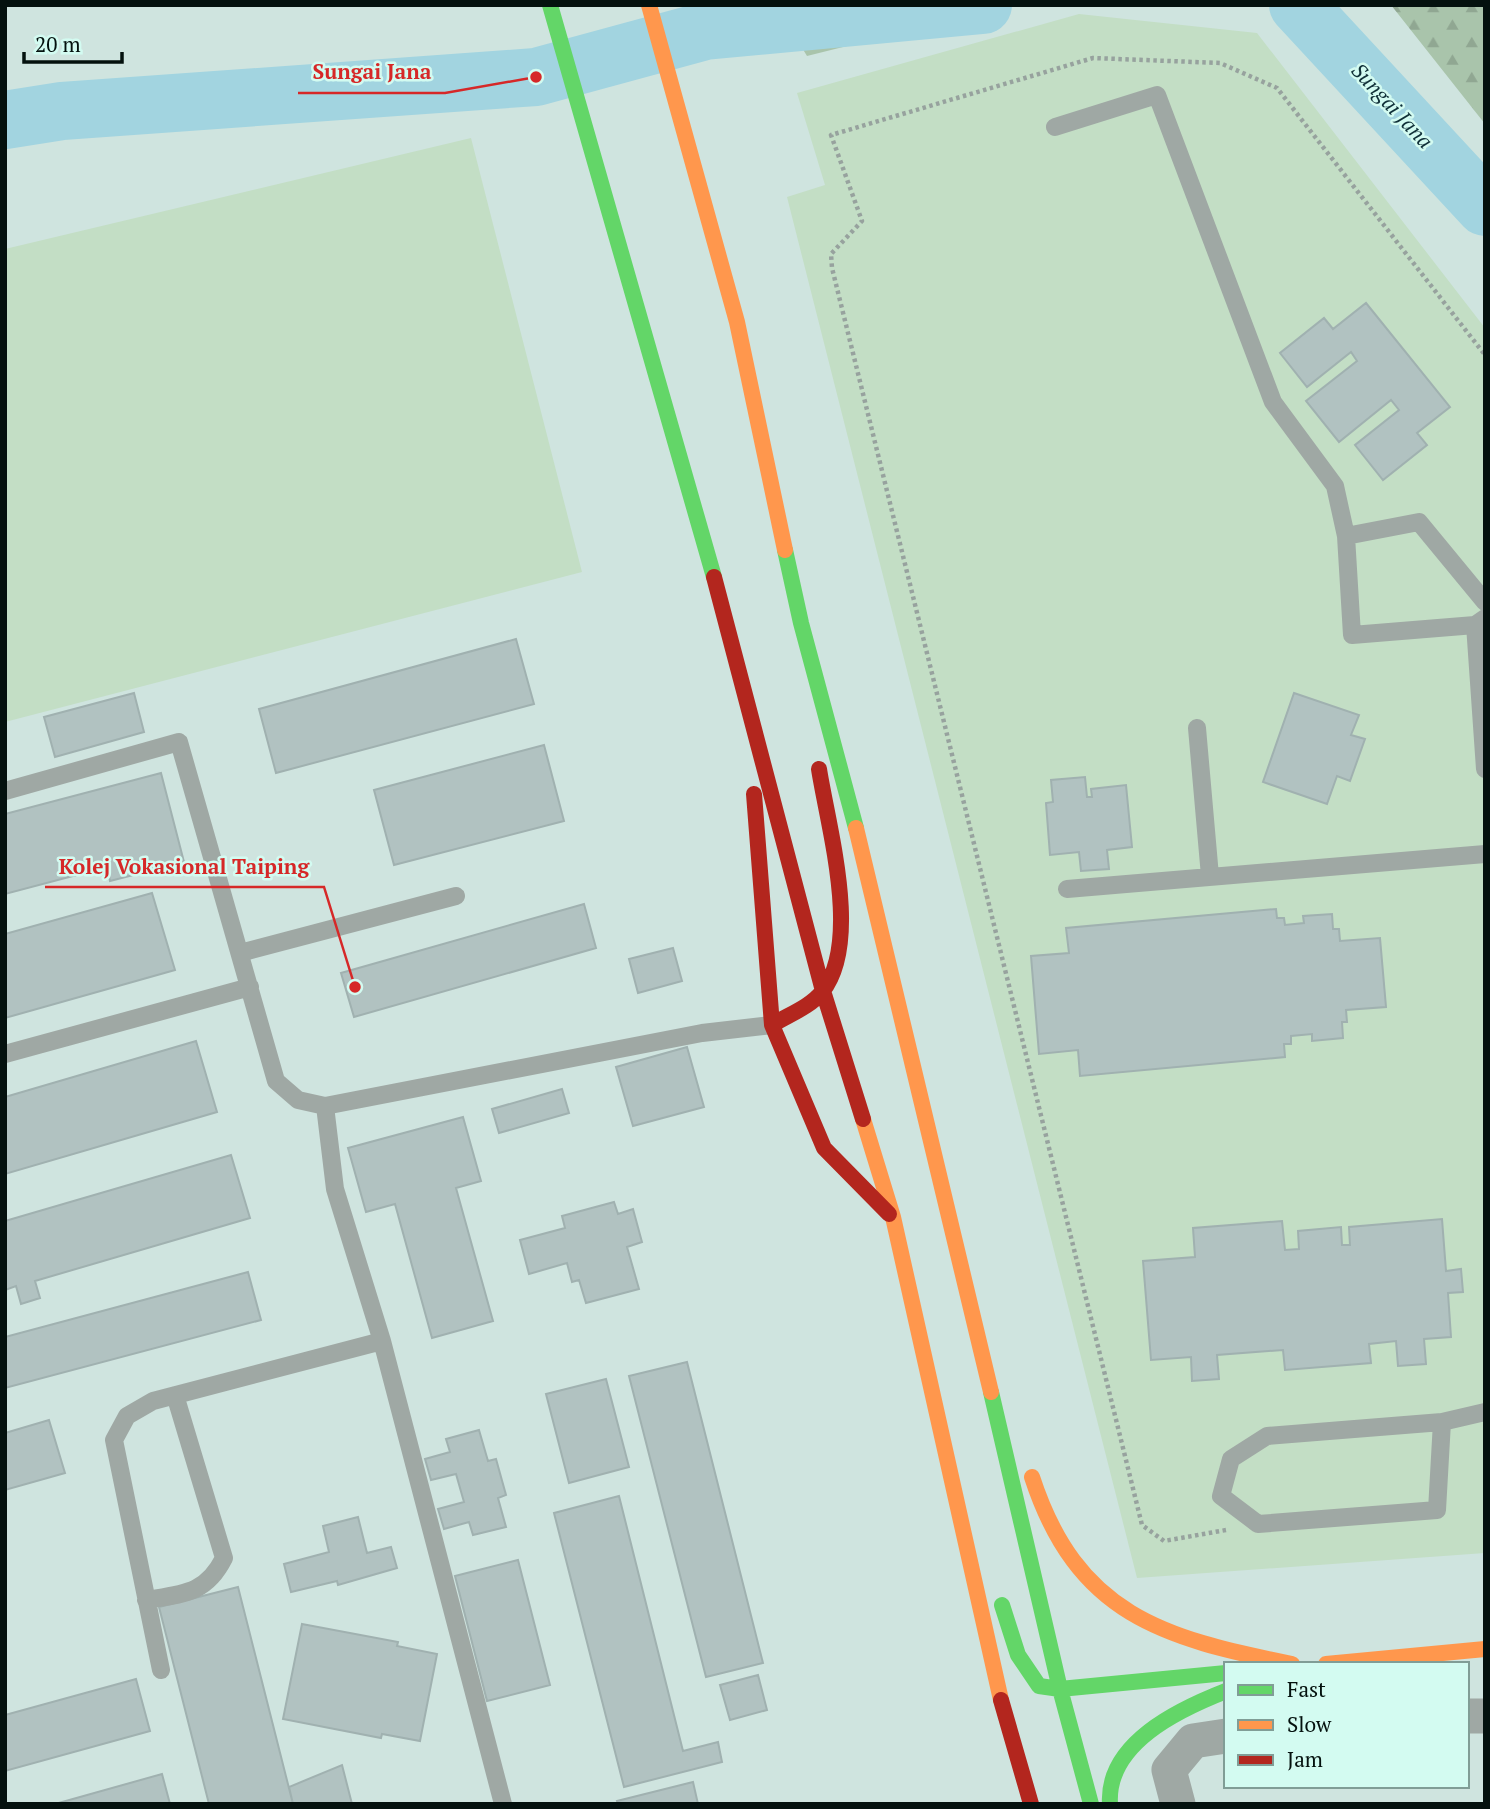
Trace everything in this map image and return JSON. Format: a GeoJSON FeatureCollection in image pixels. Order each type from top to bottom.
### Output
{"type":"FeatureCollection","features":[{"type":"Feature","properties":{"kind":"main road"},"geometry":{"type":"LineString","coordinates":[[551,5],[745,687],[823,991],[893,1217],[998,1686],[1031,1804]]}},
{"type":"Feature","properties":{"kind":"main road"},"geometry":{"type":"LineString","coordinates":[[649,5],[737,322],[801,623],[878,910],[1060,1689],[1091,1804]]}},
{"type":"Feature","properties":{"kind":"main road"},"geometry":{"type":"LineString","coordinates":[[772,1025],[823,991],[837,960],[839,907],[801,623]]}},
{"type":"Feature","properties":{"kind":"main road"},"geometry":{"type":"LineString","coordinates":[[745,687],[772,1025],[824,1148],[893,1217],[920,1261],[929,1302]]}},
{"type":"Feature","properties":{"kind":"main road"},"geometry":{"type":"LineString","coordinates":[[970,1296],[1048,1523],[1071,1556],[1098,1586],[1142,1621],[1221,1650],[1282,1662]]}},
{"type":"Feature","properties":{"kind":"main road"},"geometry":{"type":"LineString","coordinates":[[999,1593],[1018,1655],[1039,1686],[1060,1689],[1224,1673]]}},
{"type":"Feature","properties":{"kind":"main road"},"geometry":{"type":"LineString","coordinates":[[1347,1662],[1485,1649]]}},
{"type":"Feature","properties":{"kind":"main road"},"geometry":{"type":"LineString","coordinates":[[1050,1713],[1060,1689]]}},
{"type":"Feature","properties":{"kind":"main road"},"geometry":{"type":"LineString","coordinates":[[1110,1804],[1108,1794],[1125,1755],[1141,1735],[1177,1709],[1224,1692]]}},
{"type":"Feature","properties":{"kind":"street"},"geometry":{"type":"LineString","coordinates":[[1178,1804],[1169,1770],[1193,1741],[1224,1736]]}},
{"type":"Feature","properties":{"kind":"lane"},"geometry":{"type":"LineString","coordinates":[[1055,127],[1157,94],[1273,402],[1335,486],[1346,536],[1352,635],[1480,622],[1485,769]]}},
{"type":"Feature","properties":{"kind":"lane"},"geometry":{"type":"LineString","coordinates":[[1346,536],[1419,522],[1485,602]]}},
{"type":"Feature","properties":{"kind":"lane"},"geometry":{"type":"LineString","coordinates":[[1197,728],[1210,876]]}},
{"type":"Feature","properties":{"kind":"lane"},"geometry":{"type":"LineString","coordinates":[[5,792],[178,742],[276,1081],[298,1100],[325,1106],[702,1033],[772,1025]]}},
{"type":"Feature","properties":{"kind":"lane"},"geometry":{"type":"LineString","coordinates":[[1067,889],[1485,854]]}},
{"type":"Feature","properties":{"kind":"lane"},"geometry":{"type":"LineString","coordinates":[[240,953],[456,897]]}},
{"type":"Feature","properties":{"kind":"lane"},"geometry":{"type":"LineString","coordinates":[[5,1054],[250,987]]}},
{"type":"Feature","properties":{"kind":"lane"},"geometry":{"type":"LineString","coordinates":[[325,1106],[335,1189],[382,1341],[503,1804]]}},
{"type":"Feature","properties":{"kind":"lane"},"geometry":{"type":"LineString","coordinates":[[161,1670],[114,1440],[127,1416],[153,1401],[382,1341]]}},
{"type":"Feature","properties":{"kind":"lane"},"geometry":{"type":"LineString","coordinates":[[146,1600],[202,1587],[215,1576],[224,1558],[175,1395]]}},
{"type":"Feature","properties":{"kind":"lane"},"geometry":{"type":"LineString","coordinates":[[1442,1422],[1437,1510],[1258,1524],[1221,1496],[1231,1459],[1267,1436],[1442,1422],[1485,1412]]}},
{"type":"Feature","properties":{"kind":"path"},"geometry":{"type":"LineString","coordinates":[[1258,1524],[1164,1541],[1142,1525],[832,268],[831,254],[862,221],[831,135],[1093,58],[1220,63],[1277,88],[1485,355]]}},
{"type":"Feature","properties":{"kind":"green space"},"geometry":{"type":"Polygon","coordinates":[[[776,5],[1011,5],[807,56],[776,5]]]}},
{"type":"Feature","properties":{"kind":"green space"},"geometry":{"type":"Polygon","coordinates":[[[1391,5],[1485,5],[1485,124],[1391,5]]]}},
{"type":"Feature","properties":{"kind":"green space"},"geometry":{"type":"Polygon","coordinates":[[[1079,14],[1257,33],[1485,328],[1485,1553],[1137,1578],[787,197],[825,185],[797,93],[1079,14]]]}},
{"type":"Feature","properties":{"kind":"green space"},"geometry":{"type":"Polygon","coordinates":[[[471,138],[582,572],[5,722],[5,249],[471,138]]]}},
{"type":"Feature","properties":{"kind":"building"},"geometry":{"type":"Polygon","coordinates":[[[1366,303],[1450,407],[1417,433],[1427,445],[1383,480],[1355,445],[1399,410],[1391,400],[1339,442],[1306,401],[1357,361],[1351,352],[1307,387],[1280,353],[1324,318],[1333,329],[1366,303]]]}},
{"type":"Feature","properties":{"kind":"building"},"geometry":{"type":"Polygon","coordinates":[[[516,639],[534,704],[276,773],[259,709],[516,639]]]}},
{"type":"Feature","properties":{"kind":"building"},"geometry":{"type":"Polygon","coordinates":[[[134,693],[144,732],[55,757],[44,717],[134,693]]]}},
{"type":"Feature","properties":{"kind":"building"},"geometry":{"type":"Polygon","coordinates":[[[1294,693],[1359,715],[1351,735],[1365,739],[1350,781],[1337,776],[1327,804],[1263,782],[1294,693]]]}},
{"type":"Feature","properties":{"kind":"building"},"geometry":{"type":"Polygon","coordinates":[[[544,745],[564,821],[394,865],[374,790],[544,745]]]}},
{"type":"Feature","properties":{"kind":"building"},"geometry":{"type":"Polygon","coordinates":[[[161,773],[184,862],[110,881],[107,867],[5,894],[5,814],[161,773]]]}},
{"type":"Feature","properties":{"kind":"building"},"geometry":{"type":"Polygon","coordinates":[[[1085,777],[1087,797],[1092,797],[1091,789],[1126,785],[1132,847],[1107,850],[1109,869],[1081,871],[1079,852],[1050,855],[1046,803],[1053,802],[1051,780],[1085,777]]]}},
{"type":"Feature","properties":{"kind":"building"},"geometry":{"type":"Polygon","coordinates":[[[152,893],[175,970],[5,1018],[5,934],[152,893]]]}},
{"type":"Feature","properties":{"kind":"building"},"geometry":{"type":"Polygon","coordinates":[[[584,904],[596,948],[354,1017],[341,973],[584,904]]]}},
{"type":"Feature","properties":{"kind":"building"},"geometry":{"type":"Polygon","coordinates":[[[1276,909],[1277,918],[1284,918],[1285,925],[1304,923],[1303,916],[1332,914],[1333,929],[1339,929],[1340,941],[1380,938],[1386,1007],[1346,1010],[1347,1022],[1342,1022],[1343,1038],[1312,1041],[1312,1034],[1291,1036],[1291,1044],[1284,1044],[1285,1057],[1080,1076],[1078,1050],[1039,1054],[1031,956],[1069,953],[1066,928],[1276,909]]]}},
{"type":"Feature","properties":{"kind":"building"},"geometry":{"type":"Polygon","coordinates":[[[673,948],[682,981],[638,993],[629,959],[673,948]]]}},
{"type":"Feature","properties":{"kind":"building"},"geometry":{"type":"Polygon","coordinates":[[[196,1041],[217,1112],[5,1174],[5,1097],[196,1041]]]}},
{"type":"Feature","properties":{"kind":"building"},"geometry":{"type":"Polygon","coordinates":[[[687,1047],[704,1107],[633,1126],[616,1067],[687,1047]]]}},
{"type":"Feature","properties":{"kind":"building"},"geometry":{"type":"Polygon","coordinates":[[[562,1089],[569,1113],[499,1133],[492,1109],[562,1089]]]}},
{"type":"Feature","properties":{"kind":"building"},"geometry":{"type":"Polygon","coordinates":[[[463,1117],[481,1181],[456,1188],[493,1321],[432,1338],[395,1204],[366,1212],[348,1148],[463,1117]]]}},
{"type":"Feature","properties":{"kind":"building"},"geometry":{"type":"Polygon","coordinates":[[[231,1155],[250,1218],[35,1281],[40,1298],[21,1304],[16,1286],[5,1290],[5,1221],[231,1155]]]}},
{"type":"Feature","properties":{"kind":"building"},"geometry":{"type":"Polygon","coordinates":[[[614,1202],[618,1214],[633,1209],[642,1242],[627,1247],[639,1289],[586,1303],[579,1280],[572,1282],[567,1263],[529,1274],[520,1240],[565,1228],[562,1216],[614,1202]]]}},
{"type":"Feature","properties":{"kind":"building"},"geometry":{"type":"Polygon","coordinates":[[[1442,1219],[1446,1271],[1461,1269],[1463,1292],[1448,1293],[1451,1337],[1424,1339],[1426,1364],[1398,1366],[1396,1341],[1369,1344],[1371,1363],[1285,1370],[1283,1350],[1217,1355],[1219,1379],[1192,1381],[1191,1357],[1151,1360],[1143,1261],[1195,1257],[1193,1228],[1282,1221],[1285,1250],[1299,1249],[1298,1231],[1341,1227],[1342,1245],[1350,1245],[1349,1227],[1442,1219]]]}},
{"type":"Feature","properties":{"kind":"building"},"geometry":{"type":"Polygon","coordinates":[[[248,1272],[261,1320],[5,1388],[5,1337],[248,1272]]]}},
{"type":"Feature","properties":{"kind":"building"},"geometry":{"type":"Polygon","coordinates":[[[687,1362],[763,1663],[706,1677],[629,1376],[687,1362]]]}},
{"type":"Feature","properties":{"kind":"building"},"geometry":{"type":"Polygon","coordinates":[[[606,1379],[629,1467],[569,1483],[546,1394],[606,1379]]]}},
{"type":"Feature","properties":{"kind":"building"},"geometry":{"type":"Polygon","coordinates":[[[49,1420],[65,1473],[5,1490],[5,1433],[49,1420]]]}},
{"type":"Feature","properties":{"kind":"building"},"geometry":{"type":"Polygon","coordinates":[[[479,1430],[488,1461],[496,1459],[506,1495],[498,1498],[506,1527],[473,1535],[469,1522],[444,1529],[438,1509],[464,1502],[456,1474],[431,1480],[425,1459],[450,1452],[446,1439],[479,1430]]]}},
{"type":"Feature","properties":{"kind":"building"},"geometry":{"type":"Polygon","coordinates":[[[619,1496],[683,1751],[718,1742],[722,1762],[624,1787],[554,1513],[619,1496]]]}},
{"type":"Feature","properties":{"kind":"building"},"geometry":{"type":"Polygon","coordinates":[[[358,1517],[367,1553],[391,1547],[397,1568],[338,1585],[337,1581],[291,1592],[284,1564],[329,1552],[323,1526],[358,1517]]]}},
{"type":"Feature","properties":{"kind":"building"},"geometry":{"type":"Polygon","coordinates":[[[518,1560],[550,1685],[487,1701],[455,1576],[518,1560]]]}},
{"type":"Feature","properties":{"kind":"building"},"geometry":{"type":"Polygon","coordinates":[[[238,1587],[293,1804],[209,1804],[159,1607],[238,1587]]]}},
{"type":"Feature","properties":{"kind":"building"},"geometry":{"type":"Polygon","coordinates":[[[302,1624],[398,1642],[397,1646],[437,1654],[420,1741],[382,1734],[381,1738],[283,1719],[302,1624]]]}},
{"type":"Feature","properties":{"kind":"building"},"geometry":{"type":"Polygon","coordinates":[[[758,1675],[767,1710],[730,1720],[720,1685],[758,1675]]]}},
{"type":"Feature","properties":{"kind":"building"},"geometry":{"type":"Polygon","coordinates":[[[136,1679],[150,1731],[5,1771],[5,1715],[136,1679]]]}},
{"type":"Feature","properties":{"kind":"building"},"geometry":{"type":"Polygon","coordinates":[[[342,1765],[352,1804],[293,1804],[289,1787],[342,1765]]]}},
{"type":"Feature","properties":{"kind":"building"},"geometry":{"type":"Polygon","coordinates":[[[162,1774],[170,1804],[55,1804],[162,1774]]]}},
{"type":"Feature","properties":{"kind":"building"},"geometry":{"type":"Polygon","coordinates":[[[693,1782],[698,1804],[618,1804],[617,1801],[693,1782]]]}},
{"type":"Feature","properties":{"kind":"waterway","name":"Sungai Jana"},"geometry":{"type":"LineString","coordinates":[[5,120],[62,111],[536,77],[705,31],[983,5]]}},
{"type":"Feature","properties":{"kind":"waterway","name":"Sungai Jana"},"geometry":{"type":"LineString","coordinates":[[1298,5],[1485,207]]}},
{"type":"Feature","properties":{"kind":"traffic: fast"},"geometry":{"type":"LineString","coordinates":[[550,5],[714,577]]}},
{"type":"Feature","properties":{"kind":"traffic: fast"},"geometry":{"type":"LineString","coordinates":[[785,550],[801,623],[856,828]]}},
{"type":"Feature","properties":{"kind":"traffic: fast"},"geometry":{"type":"LineString","coordinates":[[991,1392],[1060,1689],[1091,1804]]}},
{"type":"Feature","properties":{"kind":"traffic: fast"},"geometry":{"type":"LineString","coordinates":[[1002,1605],[1018,1655],[1039,1686],[1060,1689],[1224,1673]]}},
{"type":"Feature","properties":{"kind":"traffic: fast"},"geometry":{"type":"LineString","coordinates":[[1110,1804],[1112,1782],[1120,1763],[1133,1746],[1149,1731],[1168,1719],[1224,1692]]}},
{"type":"Feature","properties":{"kind":"traffic: slow"},"geometry":{"type":"LineString","coordinates":[[649,5],[737,322],[785,550]]}},
{"type":"Feature","properties":{"kind":"traffic: slow"},"geometry":{"type":"LineString","coordinates":[[856,828],[991,1392]]}},
{"type":"Feature","properties":{"kind":"traffic: slow"},"geometry":{"type":"LineString","coordinates":[[863,1119],[893,1217],[1001,1700]]}},
{"type":"Feature","properties":{"kind":"traffic: slow"},"geometry":{"type":"LineString","coordinates":[[1032,1477],[1051,1524],[1073,1561],[1100,1590],[1131,1612],[1165,1630],[1203,1643],[1283,1662]]}},
{"type":"Feature","properties":{"kind":"traffic: slow"},"geometry":{"type":"LineString","coordinates":[[1347,1662],[1485,1649]]}},
{"type":"Feature","properties":{"kind":"traffic: jam"},"geometry":{"type":"LineString","coordinates":[[714,577],[823,991],[863,1119]]}},
{"type":"Feature","properties":{"kind":"traffic: jam"},"geometry":{"type":"LineString","coordinates":[[772,1025],[805,1006],[822,992],[834,970],[840,944],[839,884],[819,769]]}},
{"type":"Feature","properties":{"kind":"traffic: jam"},"geometry":{"type":"LineString","coordinates":[[754,794],[772,1025],[824,1148],[889,1214]]}},
{"type":"Feature","properties":{"kind":"traffic: jam"},"geometry":{"type":"LineString","coordinates":[[1001,1700],[1031,1804]]}},
{"type":"Feature","properties":{"kind":"place","name":"Sungai Jana"},"geometry":{"type":"Point","coordinates":[536,77]}},
{"type":"Feature","properties":{"kind":"place","name":"Kolej Vokasional Taiping"},"geometry":{"type":"Point","coordinates":[355,987]}}]}
